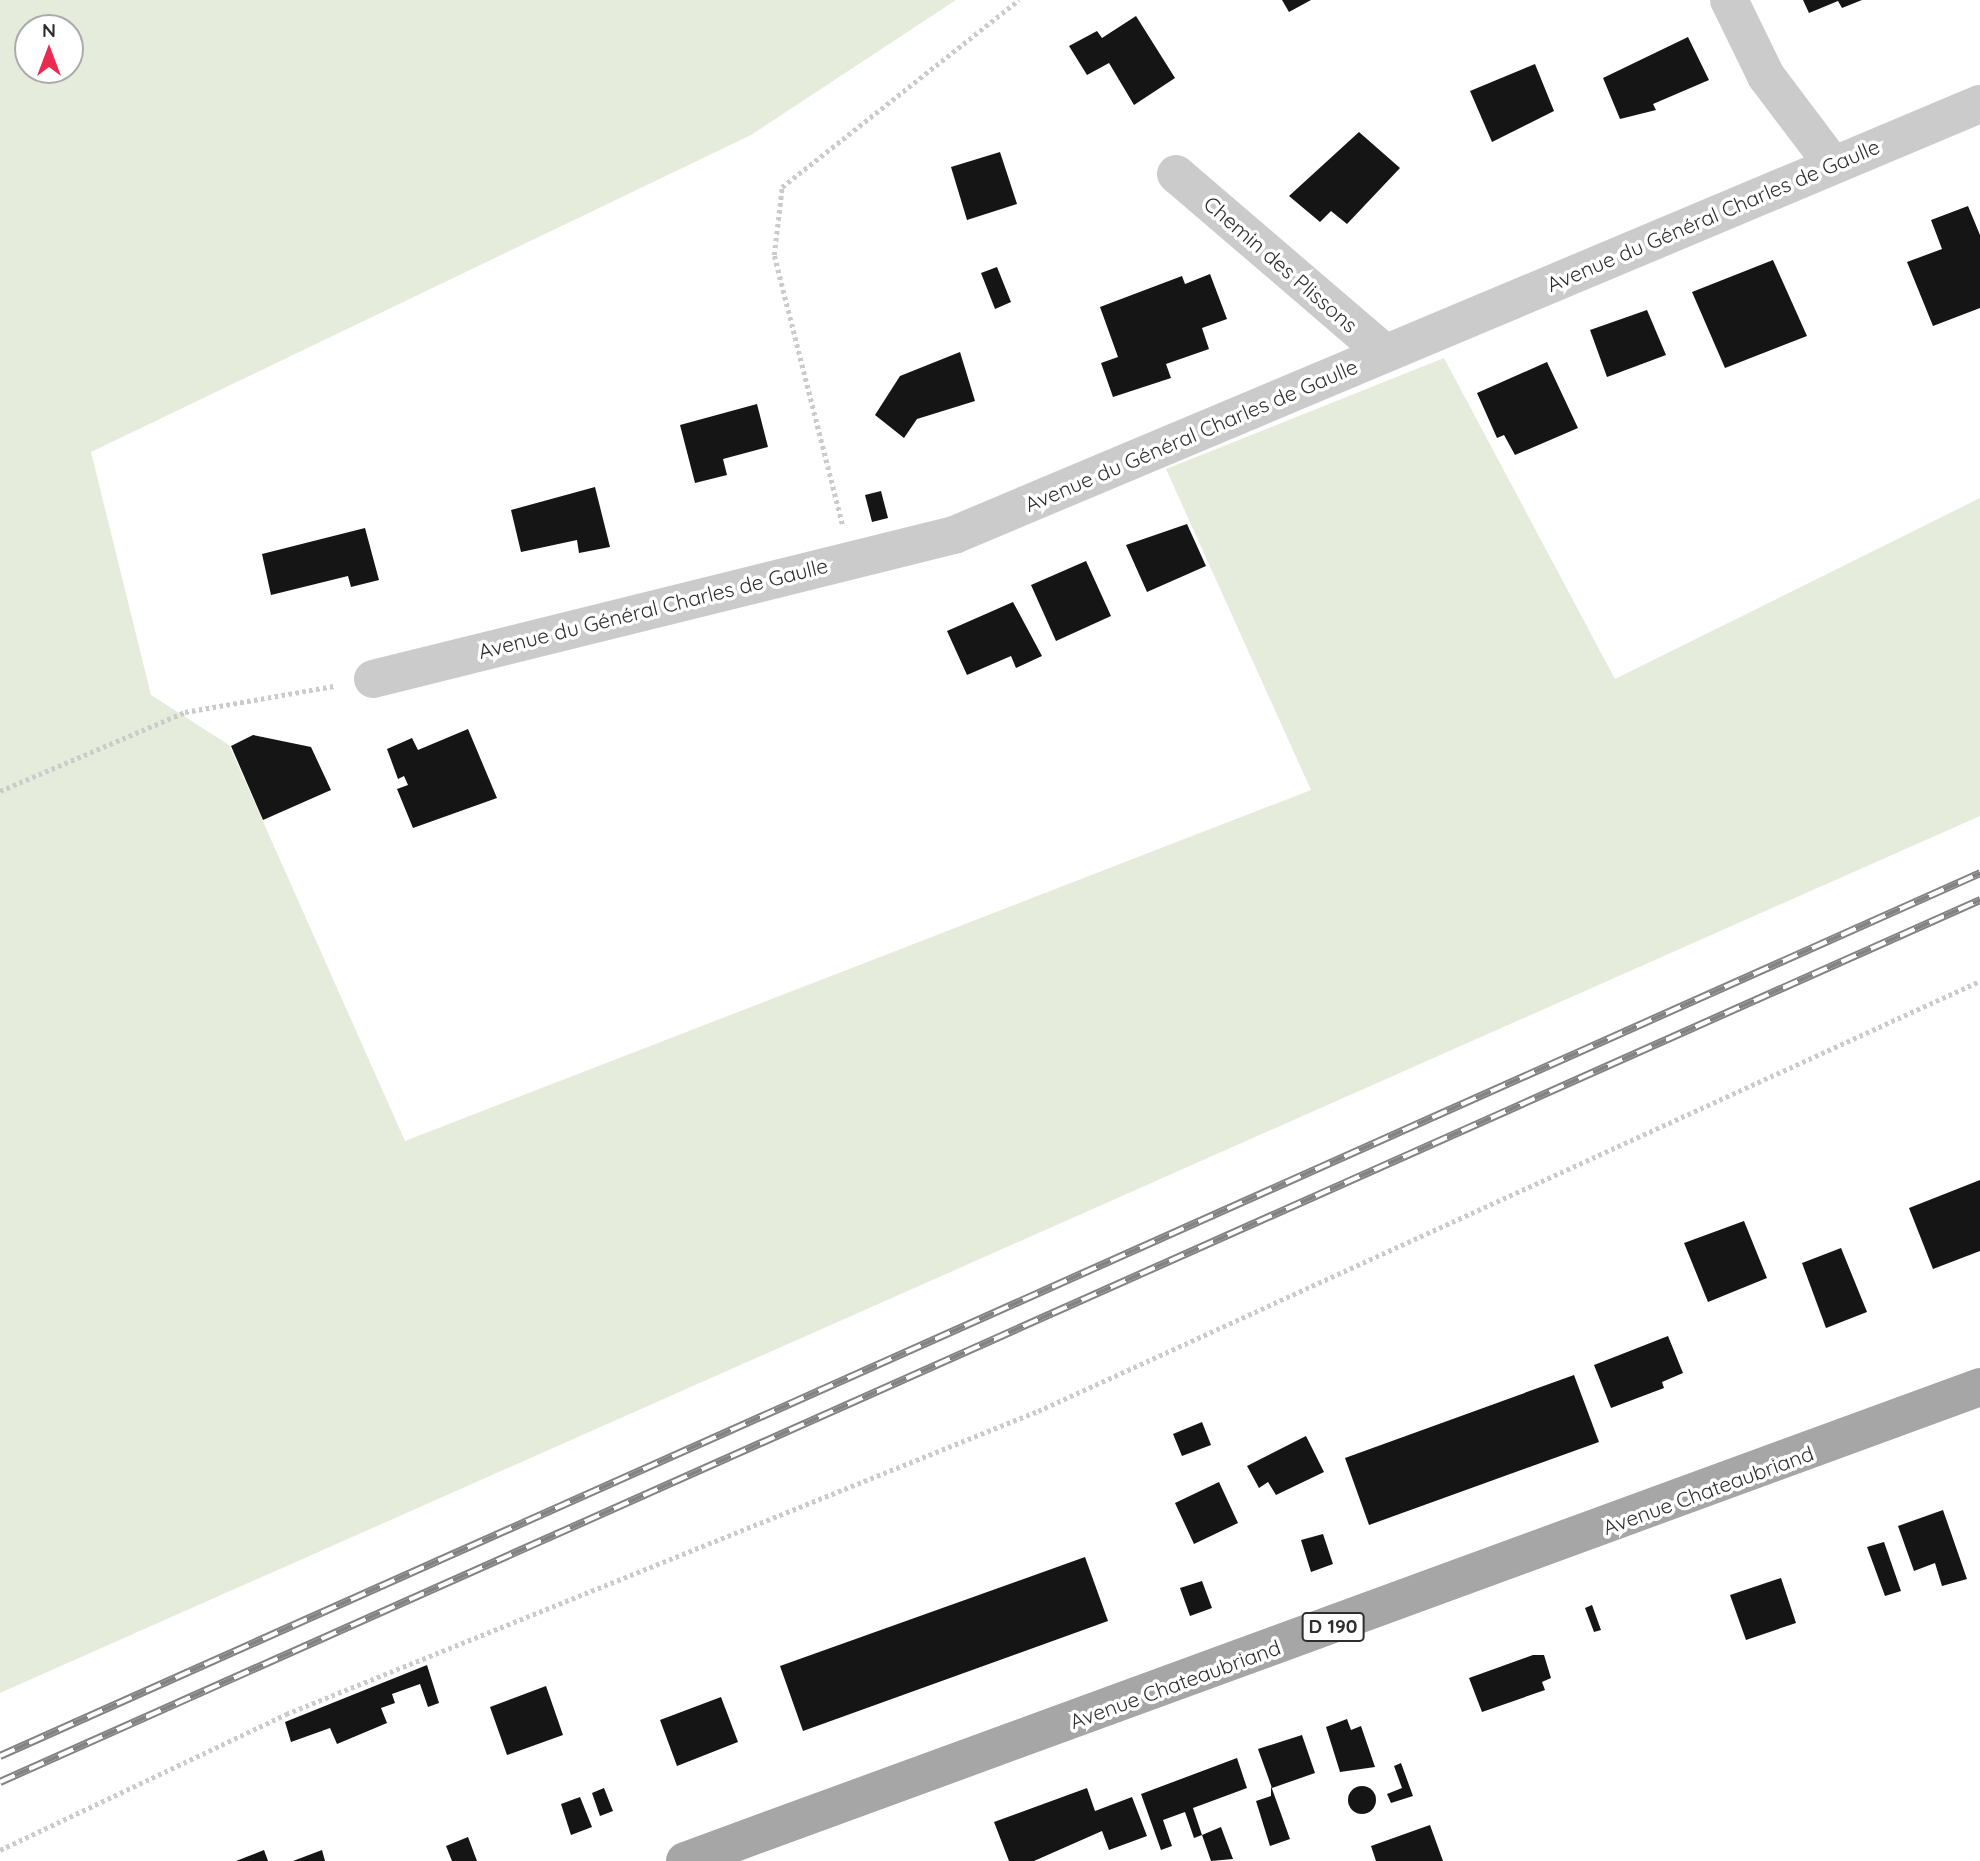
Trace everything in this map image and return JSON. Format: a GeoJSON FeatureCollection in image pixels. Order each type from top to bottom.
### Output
{"type":"FeatureCollection","features":[{"type":"Feature","properties":{"kind":"main road","name":"Avenue Chateaubriand"},"geometry":{"type":"LineString","coordinates":[[685,1861],[1980,1387]]}},
{"type":"Feature","properties":{"kind":"main road","name":"Avenue Chateaubriand"},"geometry":{"type":"LineString","coordinates":[[761,1861],[1980,1415]]}},
{"type":"Feature","properties":{"kind":"street"},"geometry":{"type":"LineString","coordinates":[[1729,0],[1766,76],[1833,165]]}},
{"type":"Feature","properties":{"kind":"street","name":"Avenue du Général Charles de Gaulle"},"geometry":{"type":"LineString","coordinates":[[373,679],[851,558],[954,535],[1980,104]]}},
{"type":"Feature","properties":{"kind":"street","name":"Chemin des Plissons"},"geometry":{"type":"LineString","coordinates":[[1177,174],[1385,353]]}},
{"type":"Feature","properties":{"kind":"path"},"geometry":{"type":"LineString","coordinates":[[851,558],[774,255],[782,187],[1019,0]]}},
{"type":"Feature","properties":{"kind":"path"},"geometry":{"type":"LineString","coordinates":[[0,791],[185,712],[373,679]]}},
{"type":"Feature","properties":{"kind":"path"},"geometry":{"type":"LineString","coordinates":[[0,1850],[286,1714],[1038,1411],[1980,981]]}},
{"type":"Feature","properties":{"kind":"green space"},"geometry":{"type":"Polygon","coordinates":[[[0,0],[956,0],[751,135],[91,452],[151,695],[229,745],[405,1141],[1311,790],[1166,469],[1444,358],[1615,679],[1980,498],[1980,816],[0,1693],[0,0]]]}},
{"type":"Feature","properties":{"kind":"building"},"geometry":{"type":"Polygon","coordinates":[[[1282,0],[1311,0],[1289,12],[1282,0]]]}},
{"type":"Feature","properties":{"kind":"building"},"geometry":{"type":"Polygon","coordinates":[[[1803,0],[1862,0],[1842,8],[1838,1],[1809,13],[1803,0]]]}},
{"type":"Feature","properties":{"kind":"building"},"geometry":{"type":"Polygon","coordinates":[[[1136,16],[1175,78],[1134,105],[1109,63],[1087,75],[1069,46],[1097,31],[1102,38],[1136,16]]]}},
{"type":"Feature","properties":{"kind":"building"},"geometry":{"type":"Polygon","coordinates":[[[1688,37],[1709,80],[1653,104],[1656,110],[1620,119],[1603,78],[1688,37]]]}},
{"type":"Feature","properties":{"kind":"building"},"geometry":{"type":"Polygon","coordinates":[[[1535,64],[1554,111],[1492,142],[1470,91],[1535,64]]]}},
{"type":"Feature","properties":{"kind":"building"},"geometry":{"type":"Polygon","coordinates":[[[1359,132],[1400,168],[1347,224],[1331,211],[1320,222],[1289,196],[1359,132]]]}},
{"type":"Feature","properties":{"kind":"building"},"geometry":{"type":"Polygon","coordinates":[[[1000,152],[1017,204],[967,220],[951,167],[1000,152]]]}},
{"type":"Feature","properties":{"kind":"building"},"geometry":{"type":"Polygon","coordinates":[[[1968,206],[1980,235],[1980,308],[1933,326],[1907,262],[1942,249],[1931,220],[1968,206]]]}},
{"type":"Feature","properties":{"kind":"building"},"geometry":{"type":"Polygon","coordinates":[[[1773,260],[1807,336],[1725,368],[1692,292],[1773,260]]]}},
{"type":"Feature","properties":{"kind":"building"},"geometry":{"type":"Polygon","coordinates":[[[997,267],[1011,302],[995,309],[981,273],[997,267]]]}},
{"type":"Feature","properties":{"kind":"building"},"geometry":{"type":"Polygon","coordinates":[[[1210,274],[1227,319],[1202,328],[1209,349],[1166,364],[1171,378],[1113,397],[1101,363],[1118,357],[1100,307],[1182,276],[1185,284],[1210,274]]]}},
{"type":"Feature","properties":{"kind":"building"},"geometry":{"type":"Polygon","coordinates":[[[1647,310],[1666,355],[1607,377],[1590,330],[1647,310]]]}},
{"type":"Feature","properties":{"kind":"building"},"geometry":{"type":"Polygon","coordinates":[[[960,352],[975,401],[917,419],[904,438],[875,415],[900,376],[960,352]]]}},
{"type":"Feature","properties":{"kind":"building"},"geometry":{"type":"Polygon","coordinates":[[[1547,362],[1578,428],[1515,455],[1504,435],[1497,438],[1477,393],[1547,362]]]}},
{"type":"Feature","properties":{"kind":"building"},"geometry":{"type":"Polygon","coordinates":[[[757,404],[768,447],[723,459],[727,475],[695,483],[680,425],[757,404]]]}},
{"type":"Feature","properties":{"kind":"building"},"geometry":{"type":"Polygon","coordinates":[[[595,487],[610,547],[579,553],[577,540],[521,552],[511,510],[595,487]]]}},
{"type":"Feature","properties":{"kind":"building"},"geometry":{"type":"Polygon","coordinates":[[[881,491],[888,518],[872,522],[865,495],[881,491]]]}},
{"type":"Feature","properties":{"kind":"building"},"geometry":{"type":"Polygon","coordinates":[[[1187,524],[1206,566],[1147,592],[1126,545],[1187,524]]]}},
{"type":"Feature","properties":{"kind":"building"},"geometry":{"type":"Polygon","coordinates":[[[365,528],[379,580],[351,587],[348,576],[271,595],[262,554],[365,528]]]}},
{"type":"Feature","properties":{"kind":"building"},"geometry":{"type":"Polygon","coordinates":[[[1086,561],[1111,616],[1056,641],[1031,585],[1086,561]]]}},
{"type":"Feature","properties":{"kind":"building"},"geometry":{"type":"Polygon","coordinates":[[[1013,602],[1042,656],[1016,668],[1011,656],[967,675],[947,631],[1013,602]]]}},
{"type":"Feature","properties":{"kind":"building"},"geometry":{"type":"Polygon","coordinates":[[[468,729],[497,798],[413,828],[397,789],[408,785],[404,776],[398,779],[387,749],[412,738],[418,750],[468,729]]]}},
{"type":"Feature","properties":{"kind":"building"},"geometry":{"type":"Polygon","coordinates":[[[253,735],[311,747],[331,790],[263,820],[231,746],[253,735]]]}},
{"type":"Feature","properties":{"kind":"building"},"geometry":{"type":"Polygon","coordinates":[[[1980,1180],[1980,1251],[1933,1269],[1909,1208],[1980,1180]]]}},
{"type":"Feature","properties":{"kind":"building"},"geometry":{"type":"Polygon","coordinates":[[[1744,1221],[1767,1278],[1708,1302],[1684,1243],[1744,1221]]]}},
{"type":"Feature","properties":{"kind":"building"},"geometry":{"type":"Polygon","coordinates":[[[1841,1248],[1867,1312],[1826,1328],[1802,1263],[1841,1248]]]}},
{"type":"Feature","properties":{"kind":"building"},"geometry":{"type":"Polygon","coordinates":[[[1668,1336],[1683,1373],[1662,1382],[1664,1388],[1611,1408],[1594,1365],[1668,1336]]]}},
{"type":"Feature","properties":{"kind":"building"},"geometry":{"type":"Polygon","coordinates":[[[1574,1375],[1599,1442],[1369,1525],[1345,1458],[1574,1375]]]}},
{"type":"Feature","properties":{"kind":"building"},"geometry":{"type":"Polygon","coordinates":[[[1202,1422],[1211,1445],[1182,1456],[1173,1434],[1202,1422]]]}},
{"type":"Feature","properties":{"kind":"building"},"geometry":{"type":"Polygon","coordinates":[[[1306,1436],[1324,1472],[1276,1495],[1268,1482],[1259,1488],[1247,1466],[1306,1436]]]}},
{"type":"Feature","properties":{"kind":"building"},"geometry":{"type":"Polygon","coordinates":[[[1219,1482],[1238,1523],[1194,1544],[1175,1503],[1219,1482]]]}},
{"type":"Feature","properties":{"kind":"building"},"geometry":{"type":"Polygon","coordinates":[[[1943,1510],[1967,1579],[1942,1586],[1935,1563],[1914,1571],[1898,1526],[1943,1510]]]}},
{"type":"Feature","properties":{"kind":"building"},"geometry":{"type":"Polygon","coordinates":[[[1323,1534],[1333,1564],[1311,1572],[1301,1540],[1323,1534]]]}},
{"type":"Feature","properties":{"kind":"building"},"geometry":{"type":"Polygon","coordinates":[[[1884,1542],[1901,1591],[1885,1596],[1867,1547],[1884,1542]]]}},
{"type":"Feature","properties":{"kind":"building"},"geometry":{"type":"Polygon","coordinates":[[[1085,1557],[1108,1621],[803,1731],[780,1666],[1085,1557]]]}},
{"type":"Feature","properties":{"kind":"building"},"geometry":{"type":"Polygon","coordinates":[[[1781,1578],[1796,1623],[1746,1640],[1730,1595],[1781,1578]]]}},
{"type":"Feature","properties":{"kind":"building"},"geometry":{"type":"Polygon","coordinates":[[[1202,1581],[1212,1608],[1190,1616],[1180,1588],[1202,1581]]]}},
{"type":"Feature","properties":{"kind":"building"},"geometry":{"type":"Polygon","coordinates":[[[1592,1605],[1601,1630],[1594,1632],[1585,1608],[1592,1605]]]}},
{"type":"Feature","properties":{"kind":"building"},"geometry":{"type":"Polygon","coordinates":[[[1533,1655],[1544,1655],[1551,1678],[1542,1682],[1545,1690],[1482,1712],[1469,1678],[1533,1655]]]}},
{"type":"Feature","properties":{"kind":"building"},"geometry":{"type":"Polygon","coordinates":[[[427,1665],[439,1703],[428,1707],[420,1684],[392,1694],[395,1703],[381,1708],[387,1723],[337,1744],[330,1728],[291,1742],[285,1722],[427,1665]]]}},
{"type":"Feature","properties":{"kind":"building"},"geometry":{"type":"Polygon","coordinates":[[[546,1686],[563,1735],[507,1755],[490,1707],[546,1686]]]}},
{"type":"Feature","properties":{"kind":"building"},"geometry":{"type":"Polygon","coordinates":[[[721,1697],[738,1742],[677,1766],[660,1720],[721,1697]]]}},
{"type":"Feature","properties":{"kind":"building"},"geometry":{"type":"Polygon","coordinates":[[[1347,1719],[1351,1730],[1361,1726],[1375,1767],[1340,1772],[1326,1727],[1347,1719]]]}},
{"type":"Feature","properties":{"kind":"building"},"geometry":{"type":"Polygon","coordinates":[[[1302,1735],[1315,1773],[1272,1788],[1258,1749],[1302,1735]]]}},
{"type":"Feature","properties":{"kind":"building"},"geometry":{"type":"Polygon","coordinates":[[[1237,1758],[1247,1788],[1193,1808],[1202,1835],[1194,1838],[1185,1812],[1163,1820],[1172,1846],[1161,1850],[1141,1794],[1237,1758]]]}},
{"type":"Feature","properties":{"kind":"building"},"geometry":{"type":"Polygon","coordinates":[[[1401,1763],[1413,1796],[1391,1803],[1387,1794],[1402,1788],[1394,1766],[1401,1763]]]}},
{"type":"Feature","properties":{"kind":"building"},"geometry":{"type":"Polygon","coordinates":[[[1271,1786],[1290,1839],[1270,1846],[1256,1801],[1271,1796],[1271,1786]]]}},
{"type":"Feature","properties":{"kind":"building"},"geometry":{"type":"Polygon","coordinates":[[[1362,1786],[1372,1790],[1376,1800],[1372,1810],[1362,1814],[1352,1810],[1348,1800],[1352,1790],[1362,1786]]]}},
{"type":"Feature","properties":{"kind":"building"},"geometry":{"type":"Polygon","coordinates":[[[604,1788],[613,1811],[600,1816],[592,1793],[604,1788]]]}},
{"type":"Feature","properties":{"kind":"building"},"geometry":{"type":"Polygon","coordinates":[[[1087,1788],[1095,1811],[1132,1797],[1147,1836],[1109,1850],[1102,1831],[1034,1861],[1009,1861],[994,1822],[1087,1788]]]}},
{"type":"Feature","properties":{"kind":"building"},"geometry":{"type":"Polygon","coordinates":[[[580,1797],[592,1827],[571,1835],[561,1804],[580,1797]]]}},
{"type":"Feature","properties":{"kind":"building"},"geometry":{"type":"Polygon","coordinates":[[[1430,1825],[1443,1861],[1376,1861],[1371,1846],[1430,1825]]]}},
{"type":"Feature","properties":{"kind":"building"},"geometry":{"type":"Polygon","coordinates":[[[1221,1827],[1233,1859],[1211,1861],[1202,1835],[1221,1827]]]}},
{"type":"Feature","properties":{"kind":"building"},"geometry":{"type":"Polygon","coordinates":[[[468,1837],[477,1861],[452,1861],[446,1846],[468,1837]]]}},
{"type":"Feature","properties":{"kind":"building"},"geometry":{"type":"Polygon","coordinates":[[[264,1850],[268,1861],[236,1861],[264,1850]]]}},
{"type":"Feature","properties":{"kind":"building"},"geometry":{"type":"Polygon","coordinates":[[[322,1850],[325,1861],[293,1861],[322,1850]]]}},
{"type":"Feature","properties":{"kind":"railway"},"geometry":{"type":"LineString","coordinates":[[0,1756],[1980,873]]}},
{"type":"Feature","properties":{"kind":"railway"},"geometry":{"type":"LineString","coordinates":[[0,1782],[1980,900]]}}]}
